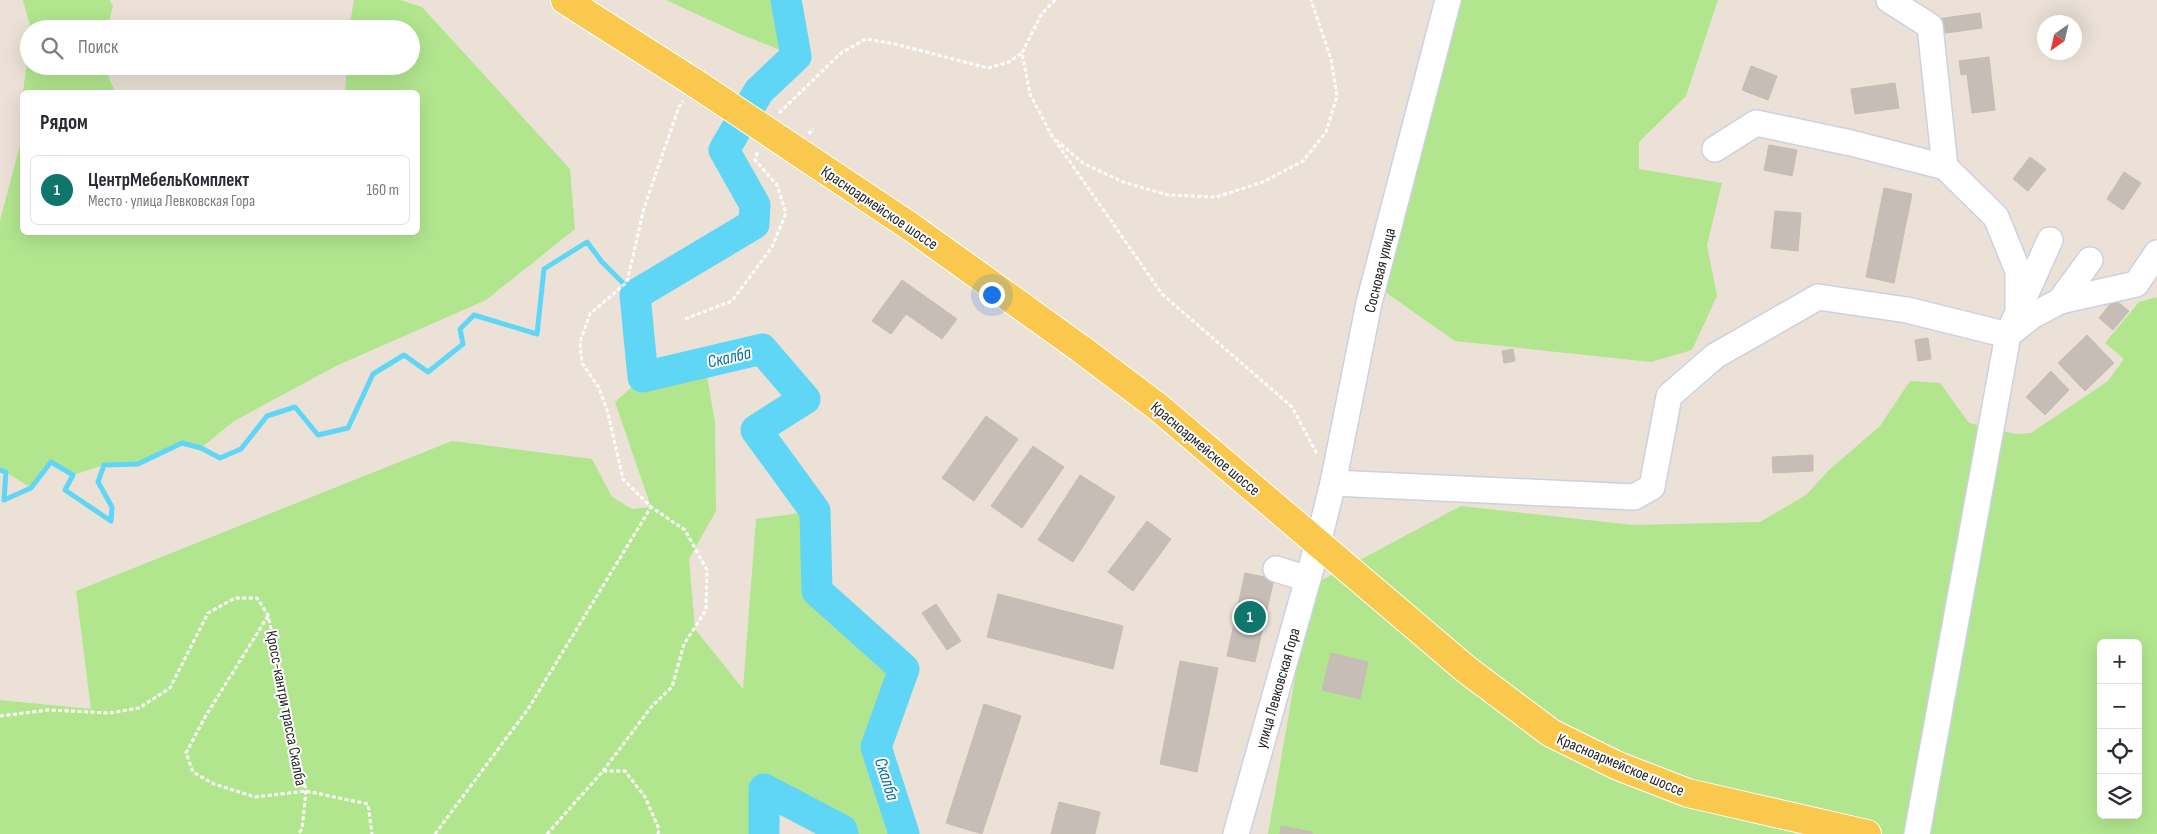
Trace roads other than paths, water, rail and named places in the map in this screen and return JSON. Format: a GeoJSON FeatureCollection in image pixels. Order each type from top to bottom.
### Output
{"type":"FeatureCollection","features":[{"type":"Feature","properties":{"kind":"main road","name":"Красноармейское шоссе"},"geometry":{"type":"LineString","coordinates":[[565,0],[695,83],[911,228],[1082,349],[1158,407],[1467,670],[1550,733],[1618,766],[1688,793],[1867,834]]}},
{"type":"Feature","properties":{"kind":"street","name":"Сосновая улица"},"geometry":{"type":"LineString","coordinates":[[1318,542],[1333,483],[1370,303],[1448,0]]}},
{"type":"Feature","properties":{"kind":"street"},"geometry":{"type":"LineString","coordinates":[[1889,0],[1930,26],[1946,167]]}},
{"type":"Feature","properties":{"kind":"street"},"geometry":{"type":"LineString","coordinates":[[1714,149],[1756,123],[1851,143],[1946,167],[1996,217],[2018,271],[2018,312]]}},
{"type":"Feature","properties":{"kind":"street"},"geometry":{"type":"LineString","coordinates":[[1917,834],[2008,335],[2050,240]]}},
{"type":"Feature","properties":{"kind":"street"},"geometry":{"type":"LineString","coordinates":[[2008,335],[2032,316],[2060,301],[2136,284],[2157,253]]}},
{"type":"Feature","properties":{"kind":"street"},"geometry":{"type":"LineString","coordinates":[[2060,301],[2090,260]]}},
{"type":"Feature","properties":{"kind":"street"},"geometry":{"type":"LineString","coordinates":[[1333,483],[1634,497],[1652,487],[1669,396],[1715,356],[1818,297],[1907,310],[2008,335]]}},
{"type":"Feature","properties":{"kind":"street","name":"улица Левковская Гора"},"geometry":{"type":"LineString","coordinates":[[1236,834],[1318,542]]}},
{"type":"Feature","properties":{"kind":"street"},"geometry":{"type":"LineString","coordinates":[[1276,569],[1308,579]]}},
{"type":"Feature","properties":{"kind":"waterway","name":"Скалба"},"geometry":{"type":"LineString","coordinates":[[786,0],[796,56],[759,91],[724,150],[755,205],[754,224],[635,295],[643,377],[762,349],[805,399],[756,430],[815,511],[817,591],[904,669],[876,747],[904,834]]}},
{"type":"Feature","properties":{"kind":"waterway"},"geometry":{"type":"LineString","coordinates":[[0,470],[6,472],[4,500],[31,488],[51,462],[73,475],[65,490],[111,521],[112,507],[98,482],[104,465],[138,464],[182,443],[201,448],[220,458],[241,449],[267,416],[295,407],[318,435],[348,428],[373,374],[404,355],[428,372],[463,344],[460,329],[474,315],[537,334],[544,269],[587,242],[602,262],[635,295]]}},
{"type":"Feature","properties":{"kind":"waterway","name":"Скалба"},"geometry":{"type":"LineString","coordinates":[[764,834],[764,789],[842,830],[843,834]]}},
{"type":"Feature","properties":{"kind":"place","name":"ЦентрМебельКомплект"},"geometry":{"type":"Point","coordinates":[1250,617]}}]}
